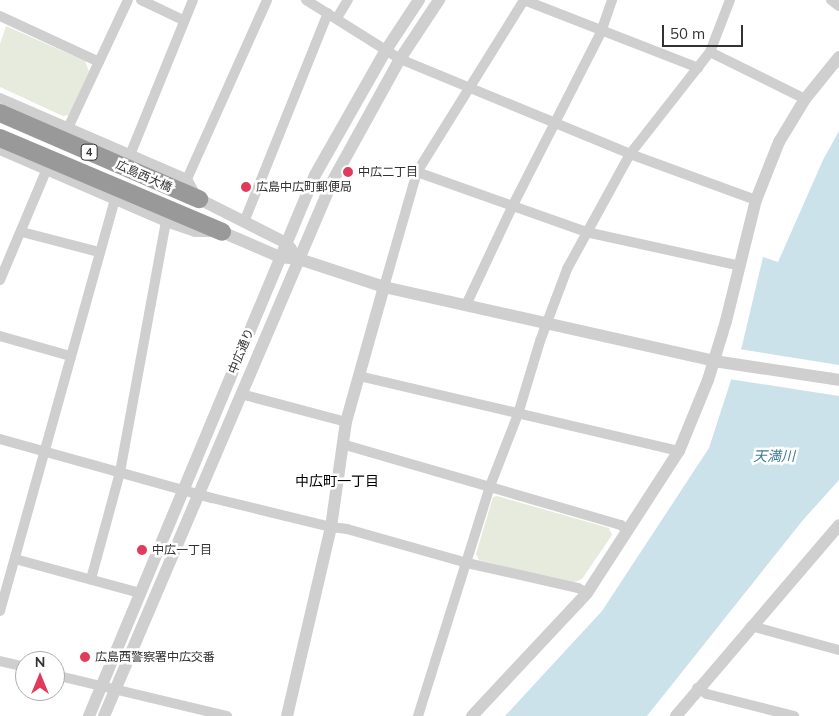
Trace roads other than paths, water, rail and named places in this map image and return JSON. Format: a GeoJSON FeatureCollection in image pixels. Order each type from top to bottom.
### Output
{"type":"FeatureCollection","features":[{"type":"Feature","properties":{"kind":"highway","name":"広島西大橋"},"geometry":{"type":"LineString","coordinates":[[0,113],[182,185]]}},
{"type":"Feature","properties":{"kind":"highway","name":"広島西大橋"},"geometry":{"type":"LineString","coordinates":[[0,138],[167,216]]}},
{"type":"Feature","properties":{"kind":"highway","name":"4"},"geometry":{"type":"LineString","coordinates":[[182,185],[199,200]]}},
{"type":"Feature","properties":{"kind":"highway","name":"4"},"geometry":{"type":"LineString","coordinates":[[167,216],[222,232]]}},
{"type":"Feature","properties":{"kind":"street"},"geometry":{"type":"LineString","coordinates":[[68,128],[128,0]]}},
{"type":"Feature","properties":{"kind":"street"},"geometry":{"type":"LineString","coordinates":[[142,0],[183,20]]}},
{"type":"Feature","properties":{"kind":"street"},"geometry":{"type":"LineString","coordinates":[[130,155],[192,0]]}},
{"type":"Feature","properties":{"kind":"street"},"geometry":{"type":"LineString","coordinates":[[0,98],[130,155],[182,185],[267,0]]}},
{"type":"Feature","properties":{"kind":"street"},"geometry":{"type":"LineString","coordinates":[[306,0],[400,59],[630,154],[756,200]]}},
{"type":"Feature","properties":{"kind":"street"},"geometry":{"type":"LineString","coordinates":[[244,222],[333,16],[348,0]]}},
{"type":"Feature","properties":{"kind":"street","name":"中広通り"},"geometry":{"type":"LineString","coordinates":[[89,716],[315,175],[386,50],[419,0]]}},
{"type":"Feature","properties":{"kind":"street"},"geometry":{"type":"LineString","coordinates":[[104,716],[155,601],[198,494],[332,182],[400,59],[439,0]]}},
{"type":"Feature","properties":{"kind":"street"},"geometry":{"type":"LineString","coordinates":[[287,716],[331,527],[346,422],[417,172],[524,0],[601,32],[698,68]]}},
{"type":"Feature","properties":{"kind":"street"},"geometry":{"type":"LineString","coordinates":[[466,305],[513,206],[601,32],[612,0]]}},
{"type":"Feature","properties":{"kind":"street"},"geometry":{"type":"LineString","coordinates":[[418,716],[490,486],[518,414],[546,324],[567,269],[630,154],[710,52],[730,0]]}},
{"type":"Feature","properties":{"kind":"street"},"geometry":{"type":"LineString","coordinates":[[830,0],[839,6]]}},
{"type":"Feature","properties":{"kind":"street"},"geometry":{"type":"LineString","coordinates":[[0,16],[99,62]]}},
{"type":"Feature","properties":{"kind":"street"},"geometry":{"type":"LineString","coordinates":[[710,52],[805,99]]}},
{"type":"Feature","properties":{"kind":"street"},"geometry":{"type":"LineString","coordinates":[[472,716],[586,593],[679,451],[714,361],[756,200],[779,142],[805,99],[839,57]]}},
{"type":"Feature","properties":{"kind":"street"},"geometry":{"type":"LineString","coordinates":[[0,150],[115,200],[167,216],[120,472],[91,579]]}},
{"type":"Feature","properties":{"kind":"street"},"geometry":{"type":"LineString","coordinates":[[0,280],[22,232],[47,169]]}},
{"type":"Feature","properties":{"kind":"street"},"geometry":{"type":"LineString","coordinates":[[417,172],[586,232],[740,266]]}},
{"type":"Feature","properties":{"kind":"street"},"geometry":{"type":"LineString","coordinates":[[0,611],[115,200]]}},
{"type":"Feature","properties":{"kind":"street"},"geometry":{"type":"LineString","coordinates":[[199,200],[286,243],[299,259]]}},
{"type":"Feature","properties":{"kind":"street"},"geometry":{"type":"LineString","coordinates":[[22,232],[99,252]]}},
{"type":"Feature","properties":{"kind":"street"},"geometry":{"type":"LineString","coordinates":[[222,232],[280,257],[299,259],[384,287],[714,361],[839,380]]}},
{"type":"Feature","properties":{"kind":"street"},"geometry":{"type":"LineString","coordinates":[[0,336],[70,356]]}},
{"type":"Feature","properties":{"kind":"street"},"geometry":{"type":"LineString","coordinates":[[359,376],[679,451]]}},
{"type":"Feature","properties":{"kind":"street"},"geometry":{"type":"LineString","coordinates":[[241,394],[346,422]]}},
{"type":"Feature","properties":{"kind":"street"},"geometry":{"type":"LineString","coordinates":[[0,438],[198,494],[331,527],[347,529],[467,563],[578,588],[586,593]]}},
{"type":"Feature","properties":{"kind":"street"},"geometry":{"type":"LineString","coordinates":[[342,444],[621,525],[627,531]]}},
{"type":"Feature","properties":{"kind":"street"},"geometry":{"type":"LineString","coordinates":[[676,716],[697,688],[839,525]]}},
{"type":"Feature","properties":{"kind":"street"},"geometry":{"type":"LineString","coordinates":[[15,559],[140,593]]}},
{"type":"Feature","properties":{"kind":"street"},"geometry":{"type":"LineString","coordinates":[[751,626],[839,650]]}},
{"type":"Feature","properties":{"kind":"street"},"geometry":{"type":"LineString","coordinates":[[0,660],[15,664]]}},
{"type":"Feature","properties":{"kind":"street"},"geometry":{"type":"LineString","coordinates":[[65,677],[215,715],[227,716]]}},
{"type":"Feature","properties":{"kind":"street"},"geometry":{"type":"LineString","coordinates":[[697,688],[707,694],[794,716]]}},
{"type":"Feature","properties":{"kind":"water","name":"天満川"},"geometry":{"type":"Polygon","coordinates":[[[839,131],[839,480],[803,520],[647,716],[505,716],[602,611],[709,448],[742,346],[763,257],[778,262],[823,160],[839,131]]]}},
{"type":"Feature","properties":{"kind":"place","name":"中広二丁目"},"geometry":{"type":"Point","coordinates":[348,172]}},
{"type":"Feature","properties":{"kind":"place","name":"広島中広町郵便局"},"geometry":{"type":"Point","coordinates":[246,187]}},
{"type":"Feature","properties":{"kind":"place","name":"中広一丁目"},"geometry":{"type":"Point","coordinates":[142,550]}},
{"type":"Feature","properties":{"kind":"place","name":"広島西警察署中広交番"},"geometry":{"type":"Point","coordinates":[85,657]}},
{"type":"Feature","properties":{"kind":"district","name":"中広町一丁目"},"geometry":{"type":"Point","coordinates":[337,481]}}]}
